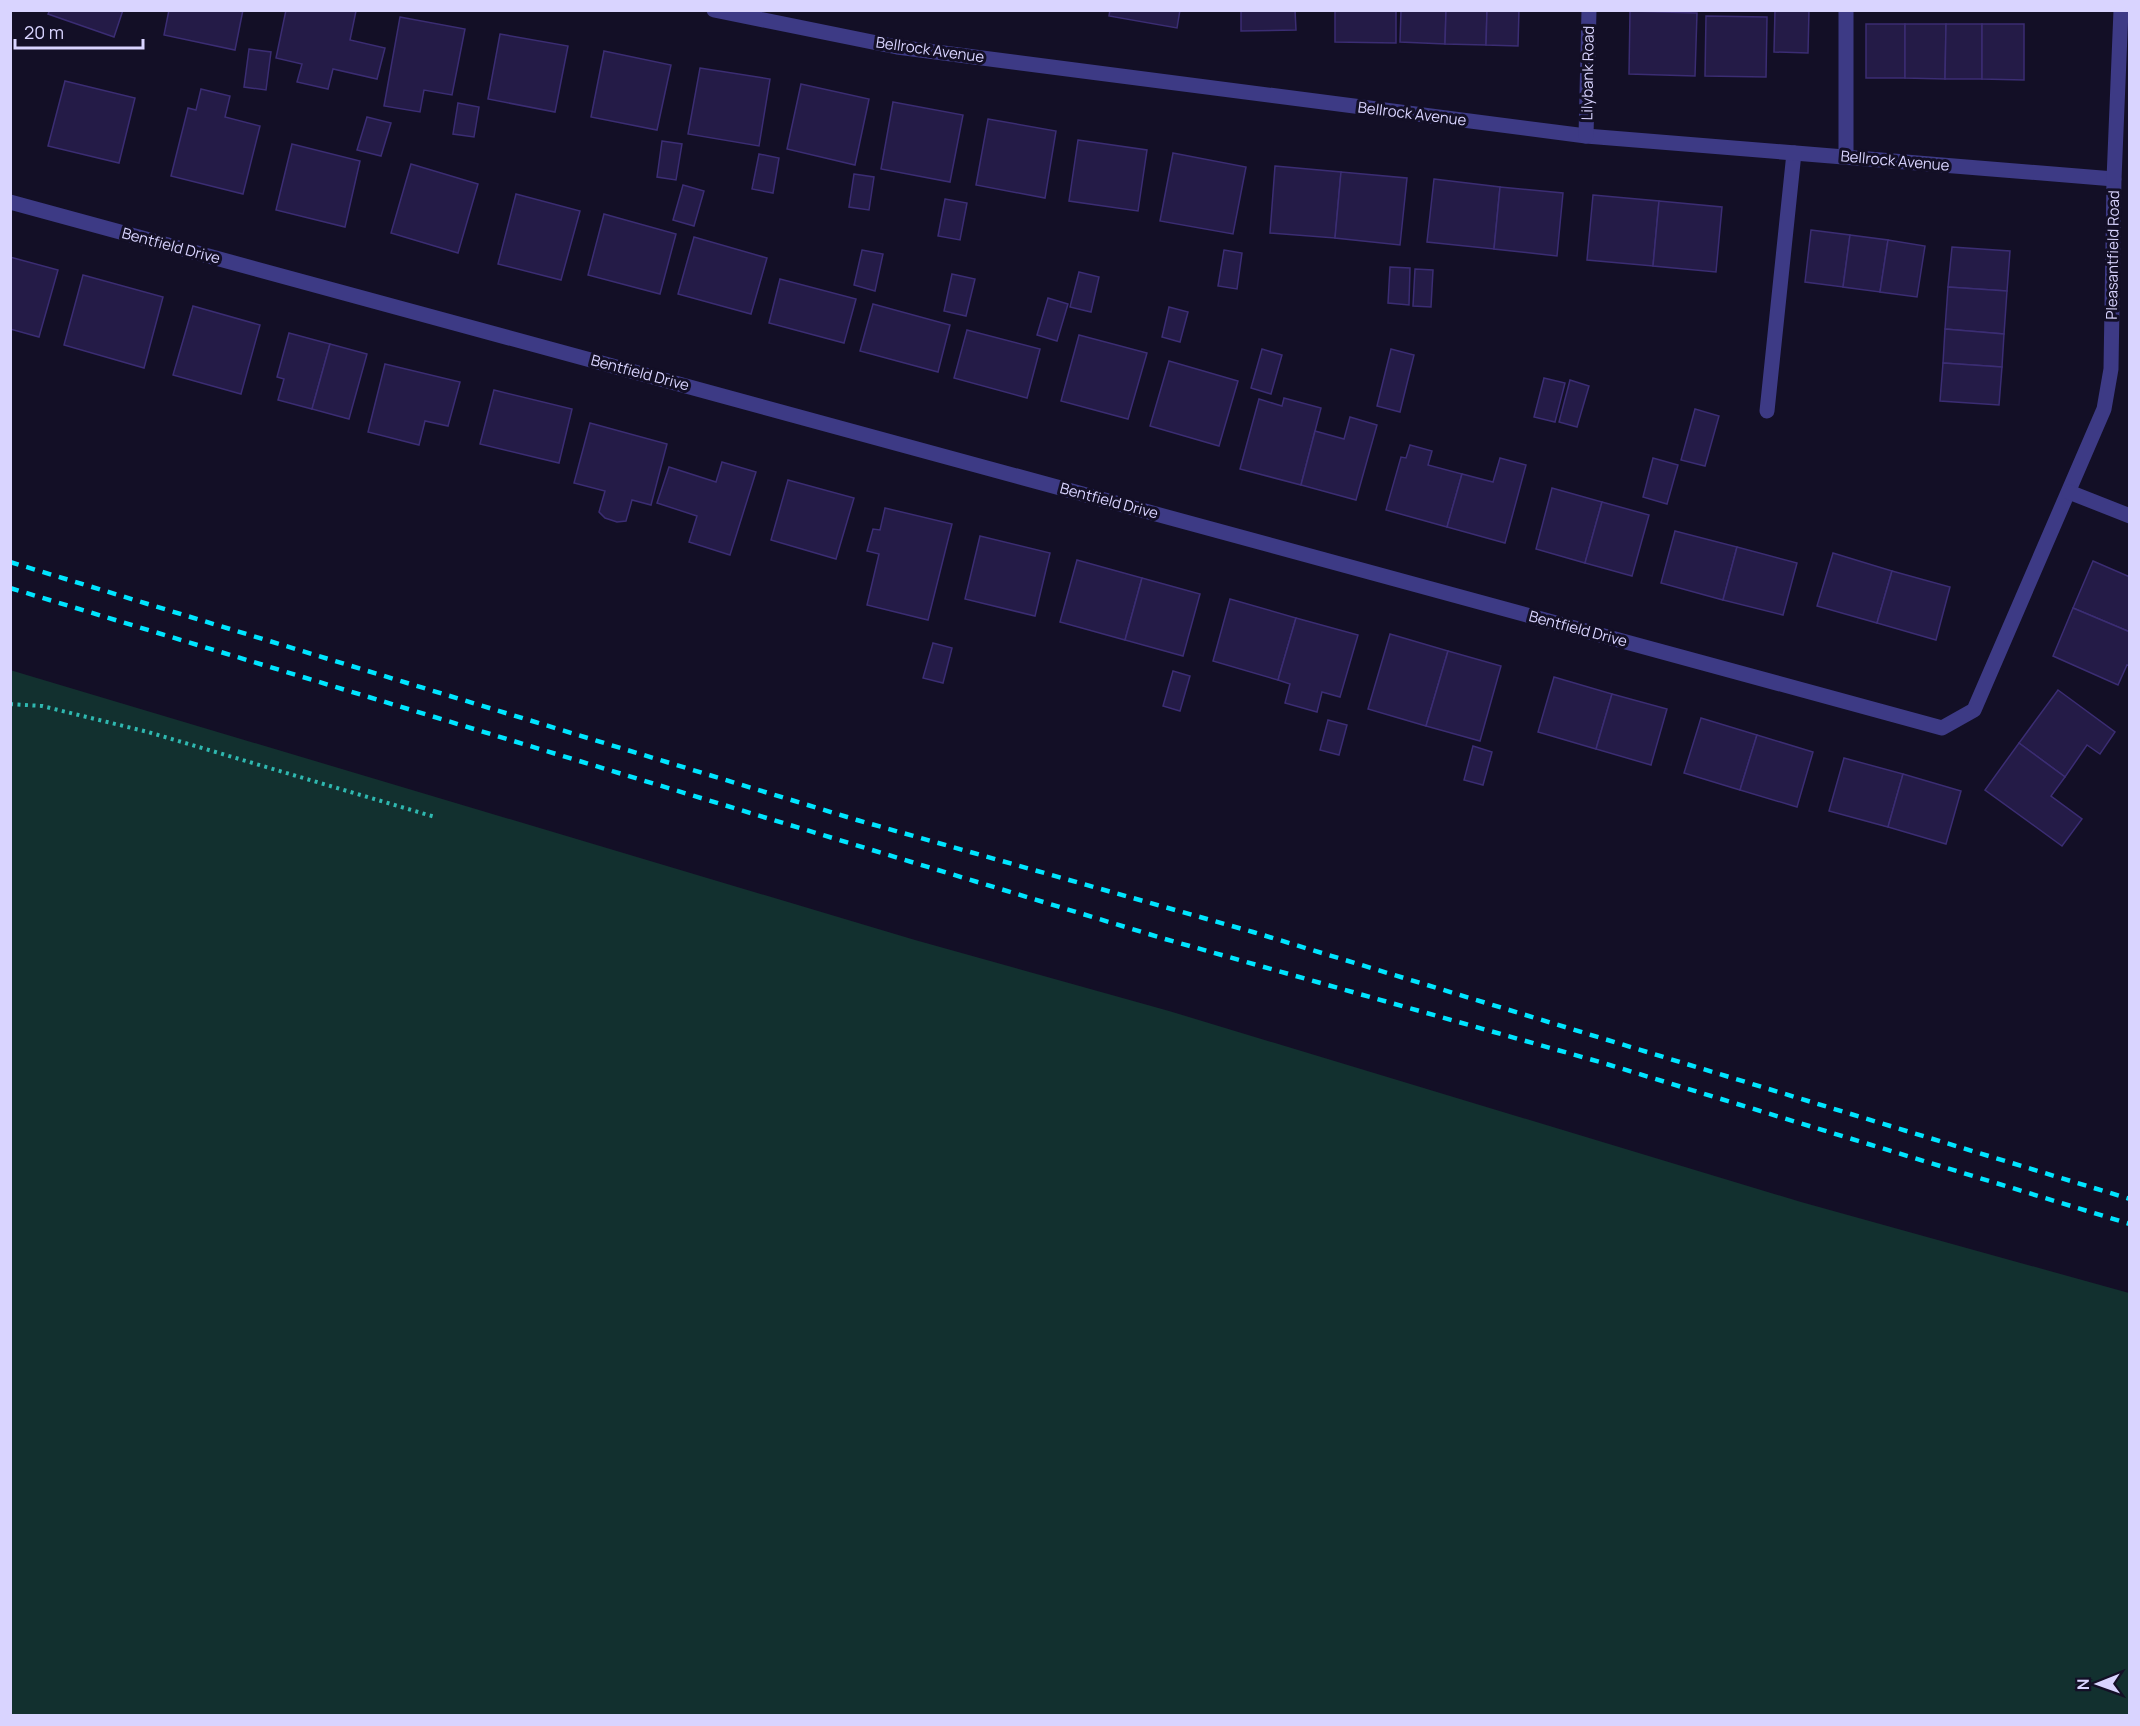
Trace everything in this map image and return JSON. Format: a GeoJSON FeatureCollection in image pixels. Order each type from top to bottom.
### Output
{"type":"FeatureCollection","features":[{"type":"Feature","properties":{"kind":"street","name":"Bellrock Avenue"},"geometry":{"type":"LineString","coordinates":[[714,10],[897,47],[1586,136],[2114,179]]}},
{"type":"Feature","properties":{"kind":"street","name":"Lilybank Road"},"geometry":{"type":"LineString","coordinates":[[1586,136],[1589,10]]}},
{"type":"Feature","properties":{"kind":"street"},"geometry":{"type":"LineString","coordinates":[[1846,10],[1846,157]]}},
{"type":"Feature","properties":{"kind":"street","name":"Pleasantfield Road"},"geometry":{"type":"LineString","coordinates":[[2069,492],[2104,409],[2111,369],[2114,179],[2121,10]]}},
{"type":"Feature","properties":{"kind":"street"},"geometry":{"type":"LineString","coordinates":[[1767,411],[1794,153]]}},
{"type":"Feature","properties":{"kind":"street","name":"Bentfield Drive"},"geometry":{"type":"LineString","coordinates":[[10,202],[1942,728],[1974,710],[2069,492]]}},
{"type":"Feature","properties":{"kind":"street"},"geometry":{"type":"LineString","coordinates":[[2069,492],[2130,516]]}},
{"type":"Feature","properties":{"kind":"path"},"geometry":{"type":"LineString","coordinates":[[10,704],[42,706],[148,732],[435,817]]}},
{"type":"Feature","properties":{"kind":"green space"},"geometry":{"type":"Polygon","coordinates":[[[10,670],[915,940],[1169,1011],[1801,1202],[2129,1293],[2129,1715],[11,1715],[10,670]]]}},
{"type":"Feature","properties":{"kind":"building"},"geometry":{"type":"Polygon","coordinates":[[[50,10],[123,10],[114,37],[48,14],[50,10]]]}},
{"type":"Feature","properties":{"kind":"building"},"geometry":{"type":"Polygon","coordinates":[[[169,10],[243,10],[235,50],[164,35],[169,10]]]}},
{"type":"Feature","properties":{"kind":"building"},"geometry":{"type":"Polygon","coordinates":[[[286,10],[356,11],[350,40],[385,48],[377,79],[333,69],[328,89],[297,82],[302,64],[276,58],[286,10]]]}},
{"type":"Feature","properties":{"kind":"building"},"geometry":{"type":"Polygon","coordinates":[[[1110,10],[1180,10],[1177,28],[1109,16],[1110,10]]]}},
{"type":"Feature","properties":{"kind":"building"},"geometry":{"type":"Polygon","coordinates":[[[1241,10],[1295,10],[1296,30],[1241,31],[1241,10]]]}},
{"type":"Feature","properties":{"kind":"building"},"geometry":{"type":"Polygon","coordinates":[[[1335,10],[1396,10],[1396,43],[1335,42],[1335,10]]]}},
{"type":"Feature","properties":{"kind":"building"},"geometry":{"type":"Polygon","coordinates":[[[1401,10],[1446,10],[1445,44],[1400,42],[1401,10]]]}},
{"type":"Feature","properties":{"kind":"building"},"geometry":{"type":"Polygon","coordinates":[[[1446,10],[1487,10],[1486,45],[1445,44],[1446,10]]]}},
{"type":"Feature","properties":{"kind":"building"},"geometry":{"type":"Polygon","coordinates":[[[1487,10],[1519,10],[1518,46],[1486,45],[1487,10]]]}},
{"type":"Feature","properties":{"kind":"building"},"geometry":{"type":"Polygon","coordinates":[[[1775,10],[1809,10],[1808,53],[1774,52],[1775,10]]]}},
{"type":"Feature","properties":{"kind":"building"},"geometry":{"type":"Polygon","coordinates":[[[1630,11],[1697,13],[1695,76],[1629,74],[1630,11]]]}},
{"type":"Feature","properties":{"kind":"building"},"geometry":{"type":"Polygon","coordinates":[[[1706,16],[1767,17],[1766,77],[1705,76],[1706,16]]]}},
{"type":"Feature","properties":{"kind":"building"},"geometry":{"type":"Polygon","coordinates":[[[400,17],[465,29],[452,95],[424,90],[420,112],[384,106],[400,17]]]}},
{"type":"Feature","properties":{"kind":"building"},"geometry":{"type":"Polygon","coordinates":[[[1866,24],[1905,24],[1905,78],[1866,78],[1866,24]]]}},
{"type":"Feature","properties":{"kind":"building"},"geometry":{"type":"Polygon","coordinates":[[[1905,24],[1946,24],[1945,79],[1905,78],[1905,24]]]}},
{"type":"Feature","properties":{"kind":"building"},"geometry":{"type":"Polygon","coordinates":[[[1946,24],[1982,24],[1982,79],[1945,79],[1946,24]]]}},
{"type":"Feature","properties":{"kind":"building"},"geometry":{"type":"Polygon","coordinates":[[[1982,24],[2024,24],[2024,80],[1982,79],[1982,24]]]}},
{"type":"Feature","properties":{"kind":"building"},"geometry":{"type":"Polygon","coordinates":[[[500,34],[568,46],[555,112],[488,99],[500,34]]]}},
{"type":"Feature","properties":{"kind":"building"},"geometry":{"type":"Polygon","coordinates":[[[249,49],[271,52],[266,90],[244,87],[249,49]]]}},
{"type":"Feature","properties":{"kind":"building"},"geometry":{"type":"Polygon","coordinates":[[[604,51],[671,65],[657,130],[591,117],[604,51]]]}},
{"type":"Feature","properties":{"kind":"building"},"geometry":{"type":"Polygon","coordinates":[[[700,68],[770,79],[759,146],[688,134],[700,68]]]}},
{"type":"Feature","properties":{"kind":"building"},"geometry":{"type":"Polygon","coordinates":[[[65,81],[135,98],[119,163],[48,146],[65,81]]]}},
{"type":"Feature","properties":{"kind":"building"},"geometry":{"type":"Polygon","coordinates":[[[801,84],[869,99],[855,165],[787,149],[801,84]]]}},
{"type":"Feature","properties":{"kind":"building"},"geometry":{"type":"Polygon","coordinates":[[[201,89],[230,96],[225,117],[260,126],[243,194],[171,176],[188,108],[196,110],[201,89]]]}},
{"type":"Feature","properties":{"kind":"building"},"geometry":{"type":"Polygon","coordinates":[[[893,102],[963,115],[950,182],[881,169],[893,102]]]}},
{"type":"Feature","properties":{"kind":"building"},"geometry":{"type":"Polygon","coordinates":[[[458,103],[479,107],[474,137],[453,134],[458,103]]]}},
{"type":"Feature","properties":{"kind":"building"},"geometry":{"type":"Polygon","coordinates":[[[367,117],[391,123],[381,156],[357,150],[367,117]]]}},
{"type":"Feature","properties":{"kind":"building"},"geometry":{"type":"Polygon","coordinates":[[[988,119],[1056,131],[1045,198],[976,185],[988,119]]]}},
{"type":"Feature","properties":{"kind":"building"},"geometry":{"type":"Polygon","coordinates":[[[1078,140],[1147,150],[1138,211],[1069,201],[1078,140]]]}},
{"type":"Feature","properties":{"kind":"building"},"geometry":{"type":"Polygon","coordinates":[[[662,141],[682,144],[676,180],[657,177],[662,141]]]}},
{"type":"Feature","properties":{"kind":"building"},"geometry":{"type":"Polygon","coordinates":[[[292,144],[360,161],[345,227],[276,210],[292,144]]]}},
{"type":"Feature","properties":{"kind":"building"},"geometry":{"type":"Polygon","coordinates":[[[1173,153],[1246,167],[1233,234],[1160,221],[1173,153]]]}},
{"type":"Feature","properties":{"kind":"building"},"geometry":{"type":"Polygon","coordinates":[[[759,154],[779,158],[773,193],[752,189],[759,154]]]}},
{"type":"Feature","properties":{"kind":"building"},"geometry":{"type":"Polygon","coordinates":[[[411,164],[478,184],[458,253],[391,233],[411,164]]]}},
{"type":"Feature","properties":{"kind":"building"},"geometry":{"type":"Polygon","coordinates":[[[1275,166],[1341,172],[1335,238],[1270,233],[1275,166]]]}},
{"type":"Feature","properties":{"kind":"building"},"geometry":{"type":"Polygon","coordinates":[[[1341,172],[1407,178],[1400,245],[1335,238],[1341,172]]]}},
{"type":"Feature","properties":{"kind":"building"},"geometry":{"type":"Polygon","coordinates":[[[854,174],[874,177],[869,210],[849,207],[854,174]]]}},
{"type":"Feature","properties":{"kind":"building"},"geometry":{"type":"Polygon","coordinates":[[[1434,179],[1500,187],[1494,249],[1427,242],[1434,179]]]}},
{"type":"Feature","properties":{"kind":"building"},"geometry":{"type":"Polygon","coordinates":[[[683,185],[704,191],[694,226],[673,220],[683,185]]]}},
{"type":"Feature","properties":{"kind":"building"},"geometry":{"type":"Polygon","coordinates":[[[1500,187],[1563,193],[1557,256],[1494,249],[1500,187]]]}},
{"type":"Feature","properties":{"kind":"building"},"geometry":{"type":"Polygon","coordinates":[[[516,194],[580,211],[561,280],[498,264],[516,194]]]}},
{"type":"Feature","properties":{"kind":"building"},"geometry":{"type":"Polygon","coordinates":[[[1593,195],[1659,201],[1653,266],[1587,260],[1593,195]]]}},
{"type":"Feature","properties":{"kind":"building"},"geometry":{"type":"Polygon","coordinates":[[[945,199],[967,203],[960,240],[938,236],[945,199]]]}},
{"type":"Feature","properties":{"kind":"building"},"geometry":{"type":"Polygon","coordinates":[[[1659,201],[1722,207],[1716,272],[1653,266],[1659,201]]]}},
{"type":"Feature","properties":{"kind":"building"},"geometry":{"type":"Polygon","coordinates":[[[604,214],[676,234],[660,294],[588,275],[604,214]]]}},
{"type":"Feature","properties":{"kind":"building"},"geometry":{"type":"Polygon","coordinates":[[[1811,230],[1850,235],[1843,287],[1805,282],[1811,230]]]}},
{"type":"Feature","properties":{"kind":"building"},"geometry":{"type":"Polygon","coordinates":[[[1850,235],[1888,240],[1880,292],[1843,287],[1850,235]]]}},
{"type":"Feature","properties":{"kind":"building"},"geometry":{"type":"Polygon","coordinates":[[[694,237],[767,258],[751,314],[678,294],[694,237]]]}},
{"type":"Feature","properties":{"kind":"building"},"geometry":{"type":"Polygon","coordinates":[[[1888,240],[1925,246],[1917,297],[1880,292],[1888,240]]]}},
{"type":"Feature","properties":{"kind":"building"},"geometry":{"type":"Polygon","coordinates":[[[1952,247],[2010,251],[2007,291],[1948,287],[1952,247]]]}},
{"type":"Feature","properties":{"kind":"building"},"geometry":{"type":"Polygon","coordinates":[[[862,250],[883,254],[875,291],[854,285],[862,250]]]}},
{"type":"Feature","properties":{"kind":"building"},"geometry":{"type":"Polygon","coordinates":[[[1224,250],[1242,253],[1237,289],[1218,286],[1224,250]]]}},
{"type":"Feature","properties":{"kind":"building"},"geometry":{"type":"Polygon","coordinates":[[[10,257],[58,270],[39,337],[10,329],[10,257]]]}},
{"type":"Feature","properties":{"kind":"building"},"geometry":{"type":"Polygon","coordinates":[[[1390,267],[1410,268],[1409,305],[1388,303],[1390,267]]]}},
{"type":"Feature","properties":{"kind":"building"},"geometry":{"type":"Polygon","coordinates":[[[1415,269],[1433,270],[1431,307],[1413,306],[1415,269]]]}},
{"type":"Feature","properties":{"kind":"building"},"geometry":{"type":"Polygon","coordinates":[[[1079,272],[1099,277],[1091,312],[1070,307],[1079,272]]]}},
{"type":"Feature","properties":{"kind":"building"},"geometry":{"type":"Polygon","coordinates":[[[952,274],[975,279],[966,316],[944,311],[952,274]]]}},
{"type":"Feature","properties":{"kind":"building"},"geometry":{"type":"Polygon","coordinates":[[[83,275],[163,297],[144,368],[64,345],[83,275]]]}},
{"type":"Feature","properties":{"kind":"building"},"geometry":{"type":"Polygon","coordinates":[[[780,279],[856,299],[844,343],[769,323],[780,279]]]}},
{"type":"Feature","properties":{"kind":"building"},"geometry":{"type":"Polygon","coordinates":[[[1948,287],[2007,291],[2004,334],[1945,329],[1948,287]]]}},
{"type":"Feature","properties":{"kind":"building"},"geometry":{"type":"Polygon","coordinates":[[[1048,298],[1068,304],[1057,341],[1037,335],[1048,298]]]}},
{"type":"Feature","properties":{"kind":"building"},"geometry":{"type":"Polygon","coordinates":[[[873,304],[950,325],[938,372],[860,351],[873,304]]]}},
{"type":"Feature","properties":{"kind":"building"},"geometry":{"type":"Polygon","coordinates":[[[193,306],[260,325],[241,394],[173,375],[193,306]]]}},
{"type":"Feature","properties":{"kind":"building"},"geometry":{"type":"Polygon","coordinates":[[[1169,307],[1188,312],[1180,342],[1162,337],[1169,307]]]}},
{"type":"Feature","properties":{"kind":"building"},"geometry":{"type":"Polygon","coordinates":[[[1945,329],[2004,334],[2002,367],[1943,363],[1945,329]]]}},
{"type":"Feature","properties":{"kind":"building"},"geometry":{"type":"Polygon","coordinates":[[[967,330],[1040,349],[1027,398],[954,378],[967,330]]]}},
{"type":"Feature","properties":{"kind":"building"},"geometry":{"type":"Polygon","coordinates":[[[289,333],[330,344],[312,409],[278,400],[284,379],[277,377],[289,333]]]}},
{"type":"Feature","properties":{"kind":"building"},"geometry":{"type":"Polygon","coordinates":[[[1079,335],[1147,353],[1128,419],[1061,401],[1079,335]]]}},
{"type":"Feature","properties":{"kind":"building"},"geometry":{"type":"Polygon","coordinates":[[[330,344],[367,354],[349,419],[312,409],[330,344]]]}},
{"type":"Feature","properties":{"kind":"building"},"geometry":{"type":"Polygon","coordinates":[[[1262,349],[1282,355],[1271,394],[1251,388],[1262,349]]]}},
{"type":"Feature","properties":{"kind":"building"},"geometry":{"type":"Polygon","coordinates":[[[1391,349],[1414,355],[1400,412],[1377,406],[1391,349]]]}},
{"type":"Feature","properties":{"kind":"building"},"geometry":{"type":"Polygon","coordinates":[[[1169,361],[1238,381],[1219,446],[1150,426],[1169,361]]]}},
{"type":"Feature","properties":{"kind":"building"},"geometry":{"type":"Polygon","coordinates":[[[1943,363],[2002,367],[1999,405],[1940,401],[1943,363]]]}},
{"type":"Feature","properties":{"kind":"building"},"geometry":{"type":"Polygon","coordinates":[[[385,364],[460,382],[448,426],[425,421],[419,445],[368,432],[385,364]]]}},
{"type":"Feature","properties":{"kind":"building"},"geometry":{"type":"Polygon","coordinates":[[[1544,378],[1565,383],[1555,422],[1534,417],[1544,378]]]}},
{"type":"Feature","properties":{"kind":"building"},"geometry":{"type":"Polygon","coordinates":[[[1570,380],[1589,386],[1577,427],[1559,422],[1570,380]]]}},
{"type":"Feature","properties":{"kind":"building"},"geometry":{"type":"Polygon","coordinates":[[[494,390],[572,409],[559,463],[480,444],[494,390]]]}},
{"type":"Feature","properties":{"kind":"building"},"geometry":{"type":"Polygon","coordinates":[[[1284,398],[1321,408],[1301,485],[1240,469],[1259,399],[1282,406],[1284,398]]]}},
{"type":"Feature","properties":{"kind":"building"},"geometry":{"type":"Polygon","coordinates":[[[1695,409],[1719,416],[1705,466],[1681,460],[1695,409]]]}},
{"type":"Feature","properties":{"kind":"building"},"geometry":{"type":"Polygon","coordinates":[[[1350,417],[1377,425],[1356,500],[1301,485],[1315,431],[1344,439],[1350,417]]]}},
{"type":"Feature","properties":{"kind":"building"},"geometry":{"type":"Polygon","coordinates":[[[590,423],[667,444],[651,505],[632,500],[626,521],[617,522],[605,518],[599,512],[605,491],[574,483],[590,423]]]}},
{"type":"Feature","properties":{"kind":"building"},"geometry":{"type":"Polygon","coordinates":[[[1410,445],[1432,451],[1428,465],[1462,474],[1447,527],[1386,510],[1401,457],[1406,458],[1410,445]]]}},
{"type":"Feature","properties":{"kind":"building"},"geometry":{"type":"Polygon","coordinates":[[[1500,458],[1526,465],[1505,543],[1447,527],[1462,474],[1493,482],[1500,458]]]}},
{"type":"Feature","properties":{"kind":"building"},"geometry":{"type":"Polygon","coordinates":[[[1653,458],[1678,465],[1667,504],[1643,497],[1653,458]]]}},
{"type":"Feature","properties":{"kind":"building"},"geometry":{"type":"Polygon","coordinates":[[[722,462],[756,472],[730,555],[689,542],[697,516],[657,503],[669,467],[716,482],[722,462]]]}},
{"type":"Feature","properties":{"kind":"building"},"geometry":{"type":"Polygon","coordinates":[[[788,480],[854,498],[836,559],[771,540],[788,480]]]}},
{"type":"Feature","properties":{"kind":"building"},"geometry":{"type":"Polygon","coordinates":[[[1552,488],[1602,502],[1585,563],[1536,549],[1552,488]]]}},
{"type":"Feature","properties":{"kind":"building"},"geometry":{"type":"Polygon","coordinates":[[[1602,502],[1649,515],[1632,576],[1585,563],[1602,502]]]}},
{"type":"Feature","properties":{"kind":"building"},"geometry":{"type":"Polygon","coordinates":[[[885,508],[952,524],[928,620],[867,605],[879,554],[867,551],[873,529],[880,530],[885,508]]]}},
{"type":"Feature","properties":{"kind":"building"},"geometry":{"type":"Polygon","coordinates":[[[1675,531],[1737,547],[1723,600],[1661,583],[1675,531]]]}},
{"type":"Feature","properties":{"kind":"building"},"geometry":{"type":"Polygon","coordinates":[[[980,536],[1050,553],[1035,616],[965,599],[980,536]]]}},
{"type":"Feature","properties":{"kind":"building"},"geometry":{"type":"Polygon","coordinates":[[[1737,547],[1797,563],[1783,615],[1723,600],[1737,547]]]}},
{"type":"Feature","properties":{"kind":"building"},"geometry":{"type":"Polygon","coordinates":[[[1833,553],[1892,571],[1877,623],[1817,606],[1833,553]]]}},
{"type":"Feature","properties":{"kind":"building"},"geometry":{"type":"Polygon","coordinates":[[[1077,560],[1142,578],[1125,640],[1060,622],[1077,560]]]}},
{"type":"Feature","properties":{"kind":"building"},"geometry":{"type":"Polygon","coordinates":[[[2093,561],[2130,577],[2130,632],[2073,608],[2093,561]]]}},
{"type":"Feature","properties":{"kind":"building"},"geometry":{"type":"Polygon","coordinates":[[[1892,571],[1950,587],[1936,640],[1877,623],[1892,571]]]}},
{"type":"Feature","properties":{"kind":"building"},"geometry":{"type":"Polygon","coordinates":[[[1142,578],[1200,594],[1183,656],[1125,640],[1142,578]]]}},
{"type":"Feature","properties":{"kind":"building"},"geometry":{"type":"Polygon","coordinates":[[[1230,599],[1296,618],[1278,680],[1213,661],[1230,599]]]}},
{"type":"Feature","properties":{"kind":"building"},"geometry":{"type":"Polygon","coordinates":[[[2073,608],[2130,632],[2130,666],[2127,665],[2118,685],[2053,656],[2073,608]]]}},
{"type":"Feature","properties":{"kind":"building"},"geometry":{"type":"Polygon","coordinates":[[[1296,618],[1358,635],[1340,697],[1322,692],[1317,712],[1285,703],[1290,684],[1278,680],[1296,618]]]}},
{"type":"Feature","properties":{"kind":"building"},"geometry":{"type":"Polygon","coordinates":[[[1390,634],[1448,651],[1426,726],[1368,709],[1390,634]]]}},
{"type":"Feature","properties":{"kind":"building"},"geometry":{"type":"Polygon","coordinates":[[[933,643],[952,648],[943,683],[923,678],[933,643]]]}},
{"type":"Feature","properties":{"kind":"building"},"geometry":{"type":"Polygon","coordinates":[[[1448,651],[1501,666],[1480,741],[1426,726],[1448,651]]]}},
{"type":"Feature","properties":{"kind":"building"},"geometry":{"type":"Polygon","coordinates":[[[1173,671],[1190,676],[1180,711],[1163,706],[1173,671]]]}},
{"type":"Feature","properties":{"kind":"building"},"geometry":{"type":"Polygon","coordinates":[[[1554,677],[1612,694],[1596,749],[1538,732],[1554,677]]]}},
{"type":"Feature","properties":{"kind":"building"},"geometry":{"type":"Polygon","coordinates":[[[2058,690],[2115,732],[2100,754],[2087,745],[2065,777],[2019,743],[2058,690]]]}},
{"type":"Feature","properties":{"kind":"building"},"geometry":{"type":"Polygon","coordinates":[[[1612,694],[1667,709],[1651,765],[1596,749],[1612,694]]]}},
{"type":"Feature","properties":{"kind":"building"},"geometry":{"type":"Polygon","coordinates":[[[1701,718],[1757,735],[1740,790],[1684,773],[1701,718]]]}},
{"type":"Feature","properties":{"kind":"building"},"geometry":{"type":"Polygon","coordinates":[[[1328,720],[1347,725],[1339,755],[1320,750],[1328,720]]]}},
{"type":"Feature","properties":{"kind":"building"},"geometry":{"type":"Polygon","coordinates":[[[1757,735],[1813,752],[1797,807],[1740,790],[1757,735]]]}},
{"type":"Feature","properties":{"kind":"building"},"geometry":{"type":"Polygon","coordinates":[[[2019,743],[2065,777],[2051,796],[2082,819],[2062,846],[1985,790],[2019,743]]]}},
{"type":"Feature","properties":{"kind":"building"},"geometry":{"type":"Polygon","coordinates":[[[1473,746],[1492,752],[1483,785],[1464,780],[1473,746]]]}},
{"type":"Feature","properties":{"kind":"building"},"geometry":{"type":"Polygon","coordinates":[[[1844,758],[1903,774],[1888,827],[1829,811],[1844,758]]]}},
{"type":"Feature","properties":{"kind":"building"},"geometry":{"type":"Polygon","coordinates":[[[1903,774],[1961,791],[1946,844],[1888,827],[1903,774]]]}},
{"type":"Feature","properties":{"kind":"railway"},"geometry":{"type":"LineString","coordinates":[[10,562],[857,820],[1253,932],[2130,1199]]}},
{"type":"Feature","properties":{"kind":"railway"},"geometry":{"type":"LineString","coordinates":[[10,588],[1165,939],[1600,1062],[2130,1224]]}}]}
